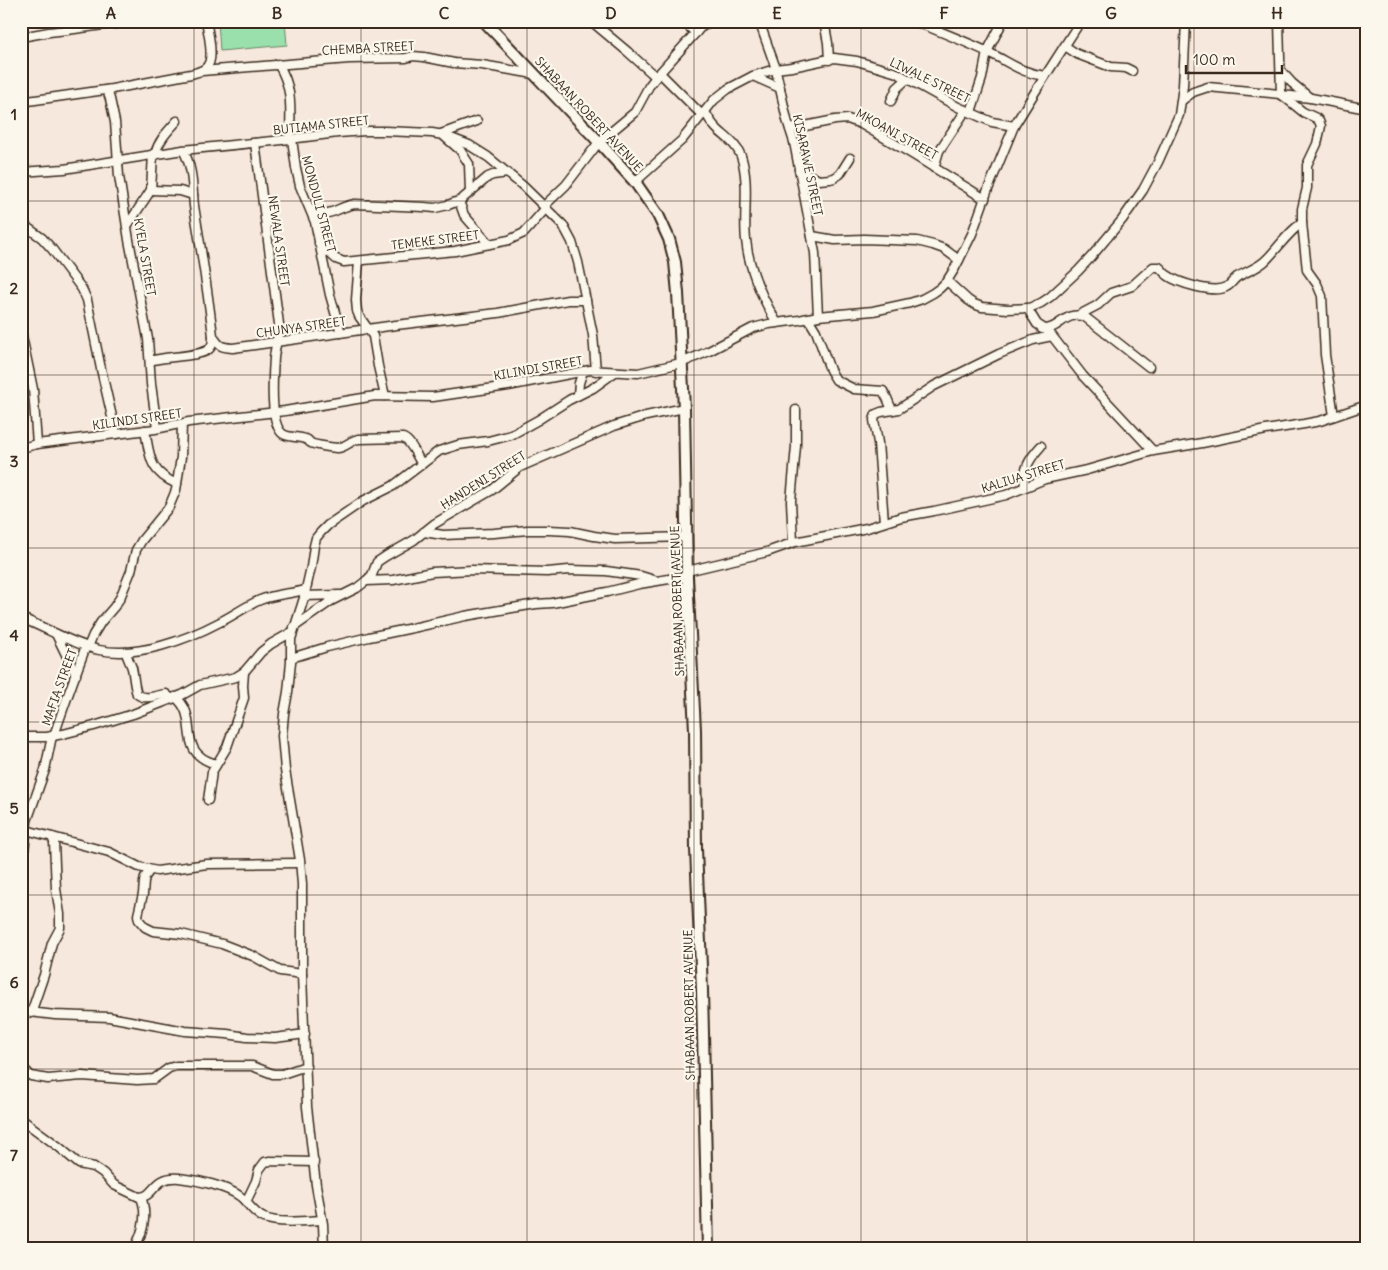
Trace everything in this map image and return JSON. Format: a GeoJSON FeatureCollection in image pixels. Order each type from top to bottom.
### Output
{"type":"FeatureCollection","features":[{"type":"Feature","properties":{"kind":"main road","name":"SHABAAN ROBERT AVENUE"},"geometry":{"type":"LineString","coordinates":[[484,21],[635,182],[658,216],[669,240],[675,262],[684,408],[687,573],[695,730],[696,849],[702,990],[708,1249]]}},
{"type":"Feature","properties":{"kind":"street"},"geometry":{"type":"LineString","coordinates":[[21,37],[48,32],[145,21]]}},
{"type":"Feature","properties":{"kind":"street"},"geometry":{"type":"LineString","coordinates":[[202,71],[208,66],[210,60],[206,21]]}},
{"type":"Feature","properties":{"kind":"street"},"geometry":{"type":"LineString","coordinates":[[591,21],[704,114],[736,147],[741,158],[745,189],[746,241],[750,260],[760,293],[777,323]]}},
{"type":"Feature","properties":{"kind":"street"},"geometry":{"type":"LineString","coordinates":[[682,21],[696,33]]}},
{"type":"Feature","properties":{"kind":"street","name":"TEMEKE STREET"},"geometry":{"type":"LineString","coordinates":[[319,244],[336,259],[344,262],[455,251],[509,240],[521,235],[566,185],[599,142],[635,112],[646,90],[658,75],[700,28],[711,21]]}},
{"type":"Feature","properties":{"kind":"street","name":"KISARAWE STREET"},"geometry":{"type":"LineString","coordinates":[[759,21],[775,69],[794,142],[815,253],[818,316]]}},
{"type":"Feature","properties":{"kind":"street"},"geometry":{"type":"LineString","coordinates":[[824,21],[829,60]]}},
{"type":"Feature","properties":{"kind":"street"},"geometry":{"type":"LineString","coordinates":[[914,21],[987,52],[1024,72],[1045,76]]}},
{"type":"Feature","properties":{"kind":"street"},"geometry":{"type":"LineString","coordinates":[[934,168],[939,151],[969,111],[982,78],[987,52],[1003,21]]}},
{"type":"Feature","properties":{"kind":"street","name":"KILINDI STREET"},"geometry":{"type":"LineString","coordinates":[[21,448],[37,444],[273,412],[360,398],[385,396],[433,397],[508,386],[583,371],[638,373],[681,363],[753,328],[818,316],[874,311],[910,303],[934,294],[947,281],[972,234],[1014,126],[1080,21]]}},
{"type":"Feature","properties":{"kind":"street"},"geometry":{"type":"LineString","coordinates":[[947,281],[968,300],[982,307],[1026,308],[1035,306],[1050,297],[1078,271],[1122,220],[1143,190],[1179,115],[1186,21]]}},
{"type":"Feature","properties":{"kind":"street"},"geometry":{"type":"LineString","coordinates":[[1279,21],[1281,95]]}},
{"type":"Feature","properties":{"kind":"street"},"geometry":{"type":"LineString","coordinates":[[1065,46],[1077,54],[1111,67],[1132,70]]}},
{"type":"Feature","properties":{"kind":"street","name":"CHEMBA STREET"},"geometry":{"type":"LineString","coordinates":[[21,102],[106,90],[202,71],[349,59],[406,58],[413,56],[534,74]]}},
{"type":"Feature","properties":{"kind":"street","name":"LIWALE STREET"},"geometry":{"type":"LineString","coordinates":[[753,76],[775,69],[792,68],[843,58],[897,73],[992,122],[1014,126]]}},
{"type":"Feature","properties":{"kind":"street","name":"MONDULI STREET"},"geometry":{"type":"LineString","coordinates":[[278,64],[284,74],[290,96],[291,139],[300,186],[311,210],[330,295],[341,333]]}},
{"type":"Feature","properties":{"kind":"street"},"geometry":{"type":"LineString","coordinates":[[1281,71],[1292,83],[1311,98]]}},
{"type":"Feature","properties":{"kind":"street"},"geometry":{"type":"LineString","coordinates":[[635,182],[677,144],[714,100],[728,89],[753,76],[780,88]]}},
{"type":"Feature","properties":{"kind":"street"},"geometry":{"type":"LineString","coordinates":[[891,101],[898,88],[907,79]]}},
{"type":"Feature","properties":{"kind":"street"},"geometry":{"type":"LineString","coordinates":[[1181,101],[1193,92],[1208,87],[1311,98],[1367,109]]}},
{"type":"Feature","properties":{"kind":"street","name":"KYELA STREET"},"geometry":{"type":"LineString","coordinates":[[106,90],[115,122],[119,176],[133,263],[146,322],[157,428]]}},
{"type":"Feature","properties":{"kind":"street"},"geometry":{"type":"LineString","coordinates":[[1281,95],[1303,112],[1316,118],[1321,126],[1317,144],[1307,165],[1307,188],[1302,209],[1302,223],[1307,270],[1317,284],[1322,296],[1325,355],[1334,416]]}},
{"type":"Feature","properties":{"kind":"street","name":"MKOANI STREET"},"geometry":{"type":"LineString","coordinates":[[790,129],[848,119],[986,196]]}},
{"type":"Feature","properties":{"kind":"street"},"geometry":{"type":"LineString","coordinates":[[127,226],[151,190],[154,154],[158,145],[165,133],[177,121]]}},
{"type":"Feature","properties":{"kind":"street"},"geometry":{"type":"LineString","coordinates":[[470,192],[469,164],[460,150],[442,135],[476,121]]}},
{"type":"Feature","properties":{"kind":"street","name":"BUTIAMA STREET"},"geometry":{"type":"LineString","coordinates":[[21,172],[64,169],[183,150],[319,135],[365,131],[442,135],[469,145],[488,157],[508,172],[563,225],[572,242],[578,262],[593,336],[596,371]]}},
{"type":"Feature","properties":{"kind":"street","name":"NEWALA STREET"},"geometry":{"type":"LineString","coordinates":[[255,143],[279,324],[274,358],[273,412]]}},
{"type":"Feature","properties":{"kind":"street"},"geometry":{"type":"LineString","coordinates":[[150,357],[161,358],[202,352],[208,349],[213,341],[192,171],[183,150]]}},
{"type":"Feature","properties":{"kind":"street"},"geometry":{"type":"LineString","coordinates":[[799,170],[819,180],[830,179],[840,174],[850,158]]}},
{"type":"Feature","properties":{"kind":"street"},"geometry":{"type":"LineString","coordinates":[[311,210],[316,213],[326,214],[356,204],[435,208],[459,201],[488,177],[508,172]]}},
{"type":"Feature","properties":{"kind":"street"},"geometry":{"type":"LineString","coordinates":[[151,190],[180,191],[194,195]]}},
{"type":"Feature","properties":{"kind":"street"},"geometry":{"type":"LineString","coordinates":[[459,201],[464,215],[489,244]]}},
{"type":"Feature","properties":{"kind":"street"},"geometry":{"type":"LineString","coordinates":[[21,222],[42,238],[82,289],[87,300],[100,369],[116,434]]}},
{"type":"Feature","properties":{"kind":"street"},"geometry":{"type":"LineString","coordinates":[[1042,328],[1050,329],[1066,317],[1079,315],[1098,305],[1111,293],[1132,286],[1153,267],[1159,267],[1176,280],[1201,288],[1226,288],[1238,277],[1267,260],[1294,229],[1302,223]]}},
{"type":"Feature","properties":{"kind":"street"},"geometry":{"type":"LineString","coordinates":[[812,236],[835,240],[917,241],[944,249],[959,260]]}},
{"type":"Feature","properties":{"kind":"street"},"geometry":{"type":"LineString","coordinates":[[359,261],[357,311],[372,333],[375,342],[385,396]]}},
{"type":"Feature","properties":{"kind":"street","name":"CHUNYA STREET"},"geometry":{"type":"LineString","coordinates":[[213,336],[222,347],[233,348],[493,314],[568,300],[586,300]]}},
{"type":"Feature","properties":{"kind":"street"},"geometry":{"type":"LineString","coordinates":[[1026,308],[1032,319],[1049,332],[1083,376],[1119,417],[1153,451]]}},
{"type":"Feature","properties":{"kind":"street"},"geometry":{"type":"LineString","coordinates":[[1079,315],[1089,320],[1149,367]]}},
{"type":"Feature","properties":{"kind":"street"},"geometry":{"type":"LineString","coordinates":[[808,318],[816,331],[830,370],[836,380],[854,389],[883,392],[888,398],[892,410]]}},
{"type":"Feature","properties":{"kind":"street"},"geometry":{"type":"LineString","coordinates":[[375,342],[384,327]]}},
{"type":"Feature","properties":{"kind":"street"},"geometry":{"type":"LineString","coordinates":[[21,331],[32,378],[37,444]]}},
{"type":"Feature","properties":{"kind":"street"},"geometry":{"type":"LineString","coordinates":[[884,522],[875,416],[878,413],[899,410],[922,393],[967,368],[1026,342],[1052,336]]}},
{"type":"Feature","properties":{"kind":"street"},"geometry":{"type":"LineString","coordinates":[[578,395],[583,371]]}},
{"type":"Feature","properties":{"kind":"street"},"geometry":{"type":"LineString","coordinates":[[324,1249],[307,1106],[302,974],[302,884],[285,770],[282,736],[293,630],[311,567],[316,538],[328,525],[362,501],[393,486],[431,456],[446,448],[495,440],[516,432],[593,388],[615,372]]}},
{"type":"Feature","properties":{"kind":"street"},"geometry":{"type":"LineString","coordinates":[[23,378],[32,378]]}},
{"type":"Feature","properties":{"kind":"street","name":"KALIUA STREET"},"geometry":{"type":"LineString","coordinates":[[291,658],[326,647],[465,616],[552,603],[656,581],[767,552],[793,542],[867,528],[900,517],[934,512],[1006,495],[1045,480],[1153,451],[1304,424],[1367,405]]}},
{"type":"Feature","properties":{"kind":"street","name":"HANDENI STREET"},"geometry":{"type":"LineString","coordinates":[[244,672],[261,652],[271,644],[342,595],[357,588],[366,581],[374,572],[377,562],[414,540],[434,524],[492,490],[514,471],[529,462],[622,423],[684,408]]}},
{"type":"Feature","properties":{"kind":"street"},"geometry":{"type":"LineString","coordinates":[[793,542],[791,501],[796,410]]}},
{"type":"Feature","properties":{"kind":"street"},"geometry":{"type":"LineString","coordinates":[[273,412],[276,424],[282,433],[288,436],[303,438],[316,445],[338,448],[359,439],[406,439],[422,464]]}},
{"type":"Feature","properties":{"kind":"street","name":"MAFIA STREET"},"geometry":{"type":"LineString","coordinates":[[21,868],[27,821],[40,788],[53,736],[65,699],[87,646],[101,622],[120,598],[129,576],[136,550],[142,540],[170,508],[176,490],[181,456],[182,424]]}},
{"type":"Feature","properties":{"kind":"street"},"geometry":{"type":"LineString","coordinates":[[145,430],[155,469],[162,476],[177,484]]}},
{"type":"Feature","properties":{"kind":"street"},"geometry":{"type":"LineString","coordinates":[[1025,487],[1024,476],[1026,468],[1041,446]]}},
{"type":"Feature","properties":{"kind":"street"},"geometry":{"type":"LineString","coordinates":[[424,532],[443,535],[549,530],[570,531],[615,539],[686,538]]}},
{"type":"Feature","properties":{"kind":"street"},"geometry":{"type":"LineString","coordinates":[[366,581],[393,580],[432,572],[472,570],[606,571],[641,576],[656,581]]}},
{"type":"Feature","properties":{"kind":"street"},"geometry":{"type":"LineString","coordinates":[[21,618],[73,642],[99,650],[126,652],[142,650],[186,638],[222,622],[262,599],[284,594],[304,593],[323,596],[342,595]]}},
{"type":"Feature","properties":{"kind":"street"},"geometry":{"type":"LineString","coordinates":[[56,634],[76,676]]}},
{"type":"Feature","properties":{"kind":"street"},"geometry":{"type":"LineString","coordinates":[[126,652],[137,694],[143,698],[166,694],[180,701],[190,726],[189,738],[192,747],[199,757],[216,764]]}},
{"type":"Feature","properties":{"kind":"street"},"geometry":{"type":"LineString","coordinates":[[21,737],[53,736],[113,720],[200,686],[244,672]]}},
{"type":"Feature","properties":{"kind":"street"},"geometry":{"type":"LineString","coordinates":[[208,800],[212,772],[227,747],[244,698],[244,672]]}},
{"type":"Feature","properties":{"kind":"street"},"geometry":{"type":"LineString","coordinates":[[21,811],[31,807]]}},
{"type":"Feature","properties":{"kind":"street"},"geometry":{"type":"LineString","coordinates":[[26,830],[109,852],[139,867],[150,870],[167,871],[184,866],[214,863],[300,863]]}},
{"type":"Feature","properties":{"kind":"street"},"geometry":{"type":"LineString","coordinates":[[31,1013],[44,975],[52,943],[60,928],[54,842],[52,837]]}},
{"type":"Feature","properties":{"kind":"street"},"geometry":{"type":"LineString","coordinates":[[150,870],[145,877],[138,915],[145,926],[153,931],[181,934],[222,944],[253,956],[280,971],[302,974]]}},
{"type":"Feature","properties":{"kind":"street"},"geometry":{"type":"LineString","coordinates":[[21,1011],[109,1018],[185,1031],[247,1037],[275,1038],[305,1034]]}},
{"type":"Feature","properties":{"kind":"street"},"geometry":{"type":"LineString","coordinates":[[21,1066],[31,1076],[48,1080],[82,1076],[137,1080],[154,1079],[169,1068],[178,1066],[252,1066],[273,1074],[282,1074],[306,1066]]}},
{"type":"Feature","properties":{"kind":"street"},"geometry":{"type":"LineString","coordinates":[[21,1119],[79,1164],[94,1167],[103,1173],[114,1185],[141,1197],[147,1195],[161,1180],[173,1178],[186,1179],[232,1191],[264,1218],[322,1220]]}},
{"type":"Feature","properties":{"kind":"street"},"geometry":{"type":"LineString","coordinates":[[246,1202],[261,1165],[264,1162],[314,1162]]}},
{"type":"Feature","properties":{"kind":"street"},"geometry":{"type":"LineString","coordinates":[[134,1249],[143,1227],[144,1208],[141,1197]]}},
{"type":"Feature","properties":{"kind":"green space"},"geometry":{"type":"Polygon","coordinates":[[[218,21],[285,21],[287,45],[220,51],[218,21]]]}}]}
